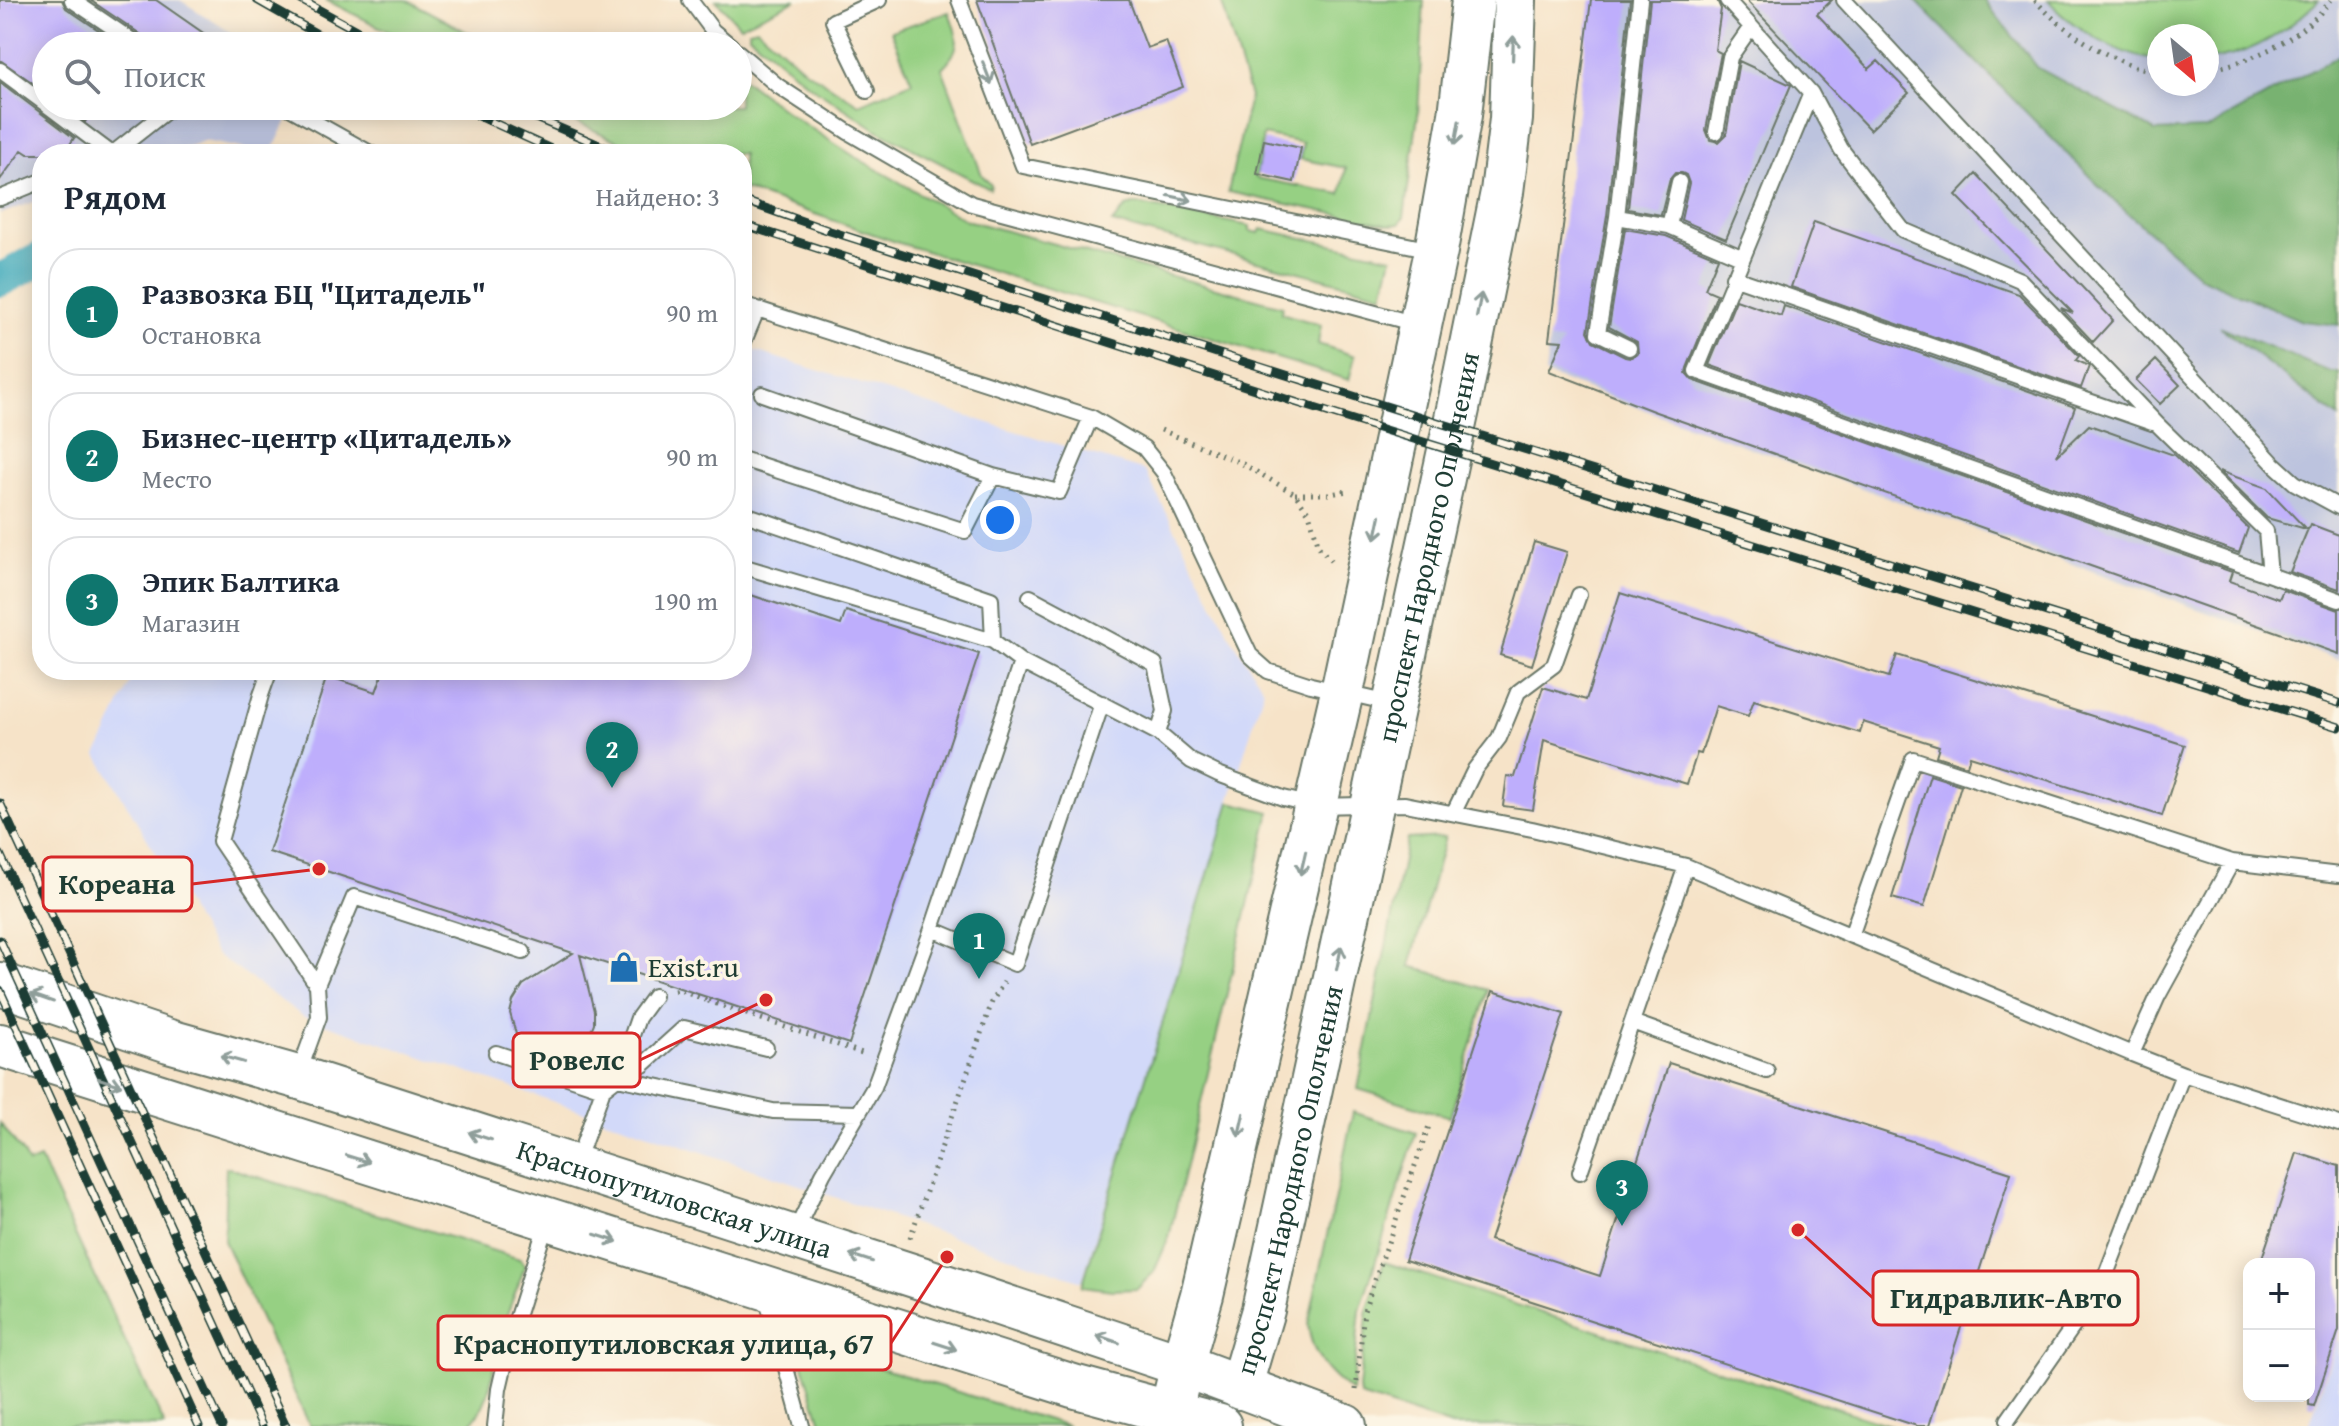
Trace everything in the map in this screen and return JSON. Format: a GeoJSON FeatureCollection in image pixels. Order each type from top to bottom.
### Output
{"type":"FeatureCollection","features":[{"type":"Feature","properties":{"kind":"main road","name":"проспект Народного Ополчения"},"geometry":{"type":"LineString","coordinates":[[1171,1411],[1202,1295],[1317,806],[1421,325],[1460,115],[1473,0]]}},
{"type":"Feature","properties":{"kind":"main road","name":"проспект Народного Ополчения"},"geometry":{"type":"LineString","coordinates":[[1171,1411],[1240,1388],[1263,1310],[1502,192],[1511,119],[1515,0]]}},
{"type":"Feature","properties":{"kind":"main road","name":"Краснопутиловская улица"},"geometry":{"type":"LineString","coordinates":[[0,984],[169,1041],[297,1077],[576,1166],[1182,1365],[1240,1388],[1350,1412]]}},
{"type":"Feature","properties":{"kind":"main road","name":"Краснопутиловская улица"},"geometry":{"type":"LineString","coordinates":[[12,1056],[548,1219],[1073,1386],[1220,1426]]}},
{"type":"Feature","properties":{"kind":"lane"},"geometry":{"type":"LineString","coordinates":[[72,0],[119,32]]}},
{"type":"Feature","properties":{"kind":"lane"},"geometry":{"type":"LineString","coordinates":[[690,0],[714,32]]}},
{"type":"Feature","properties":{"kind":"lane"},"geometry":{"type":"LineString","coordinates":[[867,91],[833,21],[879,0]]}},
{"type":"Feature","properties":{"kind":"lane"},"geometry":{"type":"LineString","coordinates":[[959,0],[1023,166],[1436,251]]}},
{"type":"Feature","properties":{"kind":"lane"},"geometry":{"type":"LineString","coordinates":[[1629,348],[1598,333],[1617,217],[1640,0]]}},
{"type":"Feature","properties":{"kind":"lane"},"geometry":{"type":"LineString","coordinates":[[1727,0],[1811,93],[1841,149],[1903,230],[2020,280],[2158,425],[2266,531],[2270,575]]}},
{"type":"Feature","properties":{"kind":"lane"},"geometry":{"type":"LineString","coordinates":[[1844,0],[2274,464],[2295,483],[2339,507]]}},
{"type":"Feature","properties":{"kind":"lane"},"geometry":{"type":"LineString","coordinates":[[1716,132],[1730,57],[1751,27]]}},
{"type":"Feature","properties":{"kind":"lane"},"geometry":{"type":"LineString","coordinates":[[752,64],[778,86],[848,132],[972,204],[1421,325]]}},
{"type":"Feature","properties":{"kind":"lane"},"geometry":{"type":"LineString","coordinates":[[0,70],[32,94]]}},
{"type":"Feature","properties":{"kind":"lane"},"geometry":{"type":"LineString","coordinates":[[1811,93],[1696,371],[2339,600]]}},
{"type":"Feature","properties":{"kind":"lane"},"geometry":{"type":"LineString","coordinates":[[67,120],[99,144]]}},
{"type":"Feature","properties":{"kind":"lane"},"geometry":{"type":"LineString","coordinates":[[125,144],[155,120]]}},
{"type":"Feature","properties":{"kind":"lane"},"geometry":{"type":"LineString","coordinates":[[309,120],[350,144]]}},
{"type":"Feature","properties":{"kind":"lane"},"geometry":{"type":"LineString","coordinates":[[1669,226],[1679,182]]}},
{"type":"Feature","properties":{"kind":"lane"},"geometry":{"type":"LineString","coordinates":[[0,198],[32,185]]}},
{"type":"Feature","properties":{"kind":"lane"},"geometry":{"type":"LineString","coordinates":[[1617,217],[1669,226],[1741,257]]}},
{"type":"Feature","properties":{"kind":"lane"},"geometry":{"type":"LineString","coordinates":[[1733,277],[2158,425]]}},
{"type":"Feature","properties":{"kind":"lane"},"geometry":{"type":"LineString","coordinates":[[752,308],[1091,417],[1144,448],[1164,473],[1250,655],[1268,671],[1393,704]]}},
{"type":"Feature","properties":{"kind":"lane"},"geometry":{"type":"LineString","coordinates":[[752,322],[757,310]]}},
{"type":"Feature","properties":{"kind":"lane"},"geometry":{"type":"LineString","coordinates":[[762,394],[993,476],[1059,492],[1091,417]]}},
{"type":"Feature","properties":{"kind":"lane"},"geometry":{"type":"LineString","coordinates":[[752,462],[965,531],[993,476]]}},
{"type":"Feature","properties":{"kind":"lane"},"geometry":{"type":"LineString","coordinates":[[752,516],[991,599],[993,641]]}},
{"type":"Feature","properties":{"kind":"lane"},"geometry":{"type":"LineString","coordinates":[[752,569],[993,641],[1021,662],[1158,733],[1191,761],[1283,798],[1317,806],[1405,804],[1454,812],[1686,866],[2132,1054],[2183,1074],[2339,1124]]}},
{"type":"Feature","properties":{"kind":"lane"},"geometry":{"type":"LineString","coordinates":[[1454,812],[1475,769],[1499,738],[1518,692],[1554,665],[1579,595]]}},
{"type":"Feature","properties":{"kind":"lane"},"geometry":{"type":"LineString","coordinates":[[1030,597],[1155,664],[1165,711],[1158,733]]}},
{"type":"Feature","properties":{"kind":"lane"},"geometry":{"type":"LineString","coordinates":[[793,1237],[823,1174],[874,1087],[932,929],[1021,662]]}},
{"type":"Feature","properties":{"kind":"lane"},"geometry":{"type":"LineString","coordinates":[[266,680],[220,841],[317,985]]}},
{"type":"Feature","properties":{"kind":"lane"},"geometry":{"type":"LineString","coordinates":[[932,929],[1015,964],[1102,703]]}},
{"type":"Feature","properties":{"kind":"lane"},"geometry":{"type":"LineString","coordinates":[[1851,936],[1913,759],[2232,862],[2339,875]]}},
{"type":"Feature","properties":{"kind":"lane"},"geometry":{"type":"LineString","coordinates":[[2132,1054],[2158,996],[2232,862]]}},
{"type":"Feature","properties":{"kind":"lane"},"geometry":{"type":"LineString","coordinates":[[1580,1172],[1686,866]]}},
{"type":"Feature","properties":{"kind":"lane"},"geometry":{"type":"LineString","coordinates":[[297,1077],[319,1017],[317,985],[354,897],[523,952]]}},
{"type":"Feature","properties":{"kind":"lane"},"geometry":{"type":"LineString","coordinates":[[617,1078],[638,1018],[654,996]]}},
{"type":"Feature","properties":{"kind":"lane"},"geometry":{"type":"LineString","coordinates":[[1632,1022],[1767,1071]]}},
{"type":"Feature","properties":{"kind":"lane"},"geometry":{"type":"LineString","coordinates":[[576,1166],[603,1089],[643,1065],[684,1028],[766,1048]]}},
{"type":"Feature","properties":{"kind":"lane"},"geometry":{"type":"LineString","coordinates":[[496,1053],[603,1089]]}},
{"type":"Feature","properties":{"kind":"lane"},"geometry":{"type":"LineString","coordinates":[[2008,1420],[2102,1285],[2183,1074]]}},
{"type":"Feature","properties":{"kind":"lane"},"geometry":{"type":"LineString","coordinates":[[617,1078],[773,1111],[858,1113]]}},
{"type":"Feature","properties":{"kind":"lane"},"geometry":{"type":"LineString","coordinates":[[495,1426],[499,1389],[512,1333],[548,1219]]}},
{"type":"Feature","properties":{"kind":"lane"},"geometry":{"type":"LineString","coordinates":[[764,1288],[802,1426]]}},
{"type":"Feature","properties":{"kind":"path"},"geometry":{"type":"LineString","coordinates":[[2035,0],[2048,15],[2113,57],[2147,67]]}},
{"type":"Feature","properties":{"kind":"path"},"geometry":{"type":"LineString","coordinates":[[2219,67],[2257,56],[2294,35],[2331,0]]}},
{"type":"Feature","properties":{"kind":"path"},"geometry":{"type":"LineString","coordinates":[[1160,429],[1241,463],[1295,494],[1309,513],[1319,547],[1335,567]]}},
{"type":"Feature","properties":{"kind":"path"},"geometry":{"type":"LineString","coordinates":[[1295,494],[1352,491]]}},
{"type":"Feature","properties":{"kind":"path"},"geometry":{"type":"LineString","coordinates":[[910,1240],[992,1002],[1015,964]]}},
{"type":"Feature","properties":{"kind":"path"},"geometry":{"type":"LineString","coordinates":[[708,1001],[883,1060]]}},
{"type":"Feature","properties":{"kind":"path"},"geometry":{"type":"LineString","coordinates":[[1350,1412],[1364,1311],[1430,1123]]}},
{"type":"Feature","properties":{"kind":"shaded area"},"geometry":{"type":"Polygon","coordinates":[[[0,0],[180,0],[230,32],[32,32],[32,120],[287,120],[276,144],[204,141],[195,144],[32,144],[32,203],[0,214],[0,0]]]}},
{"type":"Feature","properties":{"kind":"shaded area"},"geometry":{"type":"Polygon","coordinates":[[[1591,0],[2339,0],[2339,660],[1545,374],[1591,0]]]}},
{"type":"Feature","properties":{"kind":"shaded area"},"geometry":{"type":"Polygon","coordinates":[[[752,350],[1145,471],[1230,636],[1264,689],[1082,1281],[304,1017],[216,954],[97,755],[131,680],[752,680],[752,350]]]}},
{"type":"Feature","properties":{"kind":"shaded area"},"geometry":{"type":"Polygon","coordinates":[[[2339,1334],[2339,1426],[2309,1426],[2339,1334]]]}},
{"type":"Feature","properties":{"kind":"green space"},"geometry":{"type":"Polygon","coordinates":[[[326,0],[407,0],[467,32],[389,32],[326,0]]]}},
{"type":"Feature","properties":{"kind":"green space"},"geometry":{"type":"Polygon","coordinates":[[[716,0],[796,0],[740,26],[716,0]]]}},
{"type":"Feature","properties":{"kind":"green space"},"geometry":{"type":"Polygon","coordinates":[[[1221,0],[1424,0],[1418,115],[1404,217],[1399,224],[1390,225],[1228,192],[1250,97],[1221,0]],[[1263,135],[1256,178],[1341,194],[1346,168],[1300,159],[1303,143],[1263,135]]]}},
{"type":"Feature","properties":{"kind":"green space"},"geometry":{"type":"Polygon","coordinates":[[[1915,0],[1984,0],[2038,68],[2155,131],[2207,129],[2339,55],[2339,325],[2302,321],[2202,278],[2114,201],[1915,0]]]}},
{"type":"Feature","properties":{"kind":"green space"},"geometry":{"type":"Polygon","coordinates":[[[2048,0],[2319,0],[2268,40],[2219,58],[2219,24],[2147,24],[2147,58],[2098,40],[2048,0]]]}},
{"type":"Feature","properties":{"kind":"green space"},"geometry":{"type":"Polygon","coordinates":[[[949,12],[957,42],[949,61],[942,68],[982,175],[991,185],[990,189],[877,130],[806,83],[752,38],[749,30],[757,28],[805,70],[859,104],[912,82],[891,31],[949,12]]]}},
{"type":"Feature","properties":{"kind":"green space"},"geometry":{"type":"Polygon","coordinates":[[[752,86],[857,158],[966,220],[1282,306],[1281,313],[1321,325],[1318,344],[1355,356],[1349,380],[899,243],[752,192],[752,144],[625,144],[571,120],[752,120],[752,86]]]}},
{"type":"Feature","properties":{"kind":"green space"},"geometry":{"type":"Polygon","coordinates":[[[1137,204],[1250,226],[1250,231],[1259,233],[1261,229],[1392,257],[1383,294],[1112,223],[1126,207],[1137,204]]]}},
{"type":"Feature","properties":{"kind":"green space"},"geometry":{"type":"Polygon","coordinates":[[[2219,326],[2330,372],[2339,372],[2339,418],[2219,326]]]}},
{"type":"Feature","properties":{"kind":"green space"},"geometry":{"type":"Polygon","coordinates":[[[1230,802],[1270,812],[1169,1237],[1154,1272],[1137,1289],[1082,1286],[1230,802]]]}},
{"type":"Feature","properties":{"kind":"green space"},"geometry":{"type":"Polygon","coordinates":[[[1445,837],[1410,966],[1488,990],[1450,1117],[1358,1089],[1407,839],[1445,837]]]}},
{"type":"Feature","properties":{"kind":"green space"},"geometry":{"type":"Polygon","coordinates":[[[1353,1112],[1416,1133],[1360,1311],[1352,1392],[1322,1363],[1313,1346],[1308,1325],[1353,1112]]]}},
{"type":"Feature","properties":{"kind":"green space"},"geometry":{"type":"Polygon","coordinates":[[[0,1123],[28,1164],[40,1159],[165,1426],[0,1426],[0,1123]]]}},
{"type":"Feature","properties":{"kind":"green space"},"geometry":{"type":"Polygon","coordinates":[[[226,1167],[520,1259],[525,1266],[502,1329],[487,1396],[468,1426],[310,1426],[224,1241],[226,1167]]]}},
{"type":"Feature","properties":{"kind":"green space"},"geometry":{"type":"Polygon","coordinates":[[[1384,1262],[1892,1426],[1452,1426],[1360,1396],[1368,1308],[1384,1262]]]}},
{"type":"Feature","properties":{"kind":"green space"},"geometry":{"type":"Polygon","coordinates":[[[796,1342],[1068,1426],[822,1426],[796,1342]]]}},
{"type":"Feature","properties":{"kind":"building"},"geometry":{"type":"Polygon","coordinates":[[[0,0],[62,0],[66,8],[101,32],[32,32],[32,82],[0,60],[0,0]]]}},
{"type":"Feature","properties":{"kind":"building"},"geometry":{"type":"Polygon","coordinates":[[[90,0],[156,0],[202,32],[137,32],[90,0]]]}},
{"type":"Feature","properties":{"kind":"building"},"geometry":{"type":"Polygon","coordinates":[[[977,0],[1129,0],[1147,48],[1166,41],[1183,87],[1030,144],[977,0]]]}},
{"type":"Feature","properties":{"kind":"building"},"geometry":{"type":"Polygon","coordinates":[[[1591,0],[1630,0],[1607,216],[1588,331],[1593,341],[1625,357],[1630,358],[1638,353],[1637,342],[1609,327],[1625,229],[1666,236],[1718,258],[1705,289],[1717,294],[1687,368],[1686,373],[1692,380],[2232,572],[2229,581],[2279,599],[2283,590],[2339,610],[2339,654],[1653,411],[1549,371],[1562,341],[1549,340],[1591,0]]]}},
{"type":"Feature","properties":{"kind":"building"},"geometry":{"type":"Polygon","coordinates":[[[1650,0],[1717,0],[1721,9],[1715,50],[1721,53],[1706,130],[1710,140],[1719,142],[1726,135],[1739,61],[1791,85],[1726,239],[1681,220],[1689,183],[1682,173],[1675,173],[1670,179],[1661,215],[1628,209],[1650,0]]]}},
{"type":"Feature","properties":{"kind":"building"},"geometry":{"type":"Polygon","coordinates":[[[1746,0],[1832,0],[1817,14],[1869,69],[1878,61],[1909,93],[1870,130],[1746,0]]]}},
{"type":"Feature","properties":{"kind":"building"},"geometry":{"type":"Polygon","coordinates":[[[0,82],[32,106],[32,120],[50,120],[74,138],[70,144],[32,144],[32,154],[22,150],[0,180],[0,82]]]}},
{"type":"Feature","properties":{"kind":"building"},"geometry":{"type":"Polygon","coordinates":[[[1264,140],[1301,148],[1294,182],[1257,174],[1264,140]]]}},
{"type":"Feature","properties":{"kind":"building"},"geometry":{"type":"Polygon","coordinates":[[[1976,174],[2113,320],[2093,342],[2061,308],[2073,313],[1956,195],[1976,174]]]}},
{"type":"Feature","properties":{"kind":"building"},"geometry":{"type":"Polygon","coordinates":[[[1814,222],[2019,294],[2079,356],[2076,360],[2089,366],[2081,388],[1791,287],[1814,222]]]}},
{"type":"Feature","properties":{"kind":"building"},"geometry":{"type":"Polygon","coordinates":[[[1736,300],[1781,316],[1784,306],[2075,407],[2057,456],[2089,425],[2174,455],[2248,528],[2239,553],[1709,365],[1736,300]]]}},
{"type":"Feature","properties":{"kind":"building"},"geometry":{"type":"Polygon","coordinates":[[[2156,360],[2180,385],[2160,404],[2136,380],[2156,360]]]}},
{"type":"Feature","properties":{"kind":"building"},"geometry":{"type":"Polygon","coordinates":[[[2219,471],[2267,488],[2306,529],[2267,518],[2219,471]]]}},
{"type":"Feature","properties":{"kind":"building"},"geometry":{"type":"Polygon","coordinates":[[[2310,524],[2339,535],[2339,589],[2290,572],[2310,524]]]}},
{"type":"Feature","properties":{"kind":"building"},"geometry":{"type":"Polygon","coordinates":[[[1534,542],[1567,552],[1532,665],[1500,655],[1534,542]]]}},
{"type":"Feature","properties":{"kind":"building"},"geometry":{"type":"Polygon","coordinates":[[[1620,593],[1889,677],[1897,655],[2185,745],[2162,816],[1970,756],[1967,766],[1936,756],[1939,746],[1863,722],[1860,733],[1754,700],[1748,716],[1716,706],[1701,754],[1697,753],[1687,784],[1544,740],[1533,810],[1503,806],[1507,776],[1515,777],[1543,687],[1586,700],[1620,593]]]}},
{"type":"Feature","properties":{"kind":"building"},"geometry":{"type":"Polygon","coordinates":[[[752,595],[841,625],[846,611],[979,654],[849,1044],[580,955],[594,1011],[590,1033],[576,1048],[557,1055],[534,1052],[516,1034],[510,1013],[513,1001],[523,985],[573,953],[269,852],[326,680],[339,680],[376,692],[380,680],[752,680],[752,595]]]}},
{"type":"Feature","properties":{"kind":"building"},"geometry":{"type":"Polygon","coordinates":[[[1930,775],[1961,785],[1924,907],[1892,898],[1930,775]]]}},
{"type":"Feature","properties":{"kind":"building"},"geometry":{"type":"Polygon","coordinates":[[[1493,991],[1564,1014],[1490,1240],[1600,1276],[1669,1063],[2011,1173],[1929,1426],[1917,1426],[1405,1260],[1493,991]]]}},
{"type":"Feature","properties":{"kind":"building"},"geometry":{"type":"Polygon","coordinates":[[[2297,1153],[2339,1166],[2339,1330],[2314,1406],[2309,1402],[2315,1402],[2315,1258],[2262,1258],[2297,1153]]]}},
{"type":"Feature","properties":{"kind":"waterway"},"geometry":{"type":"LineString","coordinates":[[0,280],[32,263]]}},
{"type":"Feature","properties":{"kind":"railway"},"geometry":{"type":"LineString","coordinates":[[257,0],[313,32]]}},
{"type":"Feature","properties":{"kind":"railway"},"geometry":{"type":"LineString","coordinates":[[301,0],[359,32]]}},
{"type":"Feature","properties":{"kind":"railway"},"geometry":{"type":"LineString","coordinates":[[488,120],[540,144]]}},
{"type":"Feature","properties":{"kind":"railway"},"geometry":{"type":"LineString","coordinates":[[541,120],[597,144]]}},
{"type":"Feature","properties":{"kind":"railway"},"geometry":{"type":"LineString","coordinates":[[752,204],[1302,380],[2339,703]]}},
{"type":"Feature","properties":{"kind":"railway"},"geometry":{"type":"LineString","coordinates":[[752,227],[1295,402],[2339,727]]}},
{"type":"Feature","properties":{"kind":"railway"},"geometry":{"type":"LineString","coordinates":[[0,803],[286,1426]]}},
{"type":"Feature","properties":{"kind":"railway"},"geometry":{"type":"LineString","coordinates":[[0,854],[262,1426]]}},
{"type":"Feature","properties":{"kind":"railway"},"geometry":{"type":"LineString","coordinates":[[0,940],[222,1426]]}},
{"type":"Feature","properties":{"kind":"railway"},"geometry":{"type":"LineString","coordinates":[[0,990],[199,1426]]}},
{"type":"Feature","properties":{"kind":"place","name":"Бизнес-центр «Цитадель»"},"geometry":{"type":"Point","coordinates":[612,788]}},
{"type":"Feature","properties":{"kind":"place","name":"Кореана"},"geometry":{"type":"Point","coordinates":[319,869]}},
{"type":"Feature","properties":{"kind":"place","name":"Exist.ru"},"geometry":{"type":"Point","coordinates":[624,967]}},
{"type":"Feature","properties":{"kind":"place","name":"Развозка БЦ \"Цитадель\""},"geometry":{"type":"Point","coordinates":[979,979]}},
{"type":"Feature","properties":{"kind":"place","name":"Ровелс"},"geometry":{"type":"Point","coordinates":[766,1000]}},
{"type":"Feature","properties":{"kind":"place","name":"Эпик Балтика"},"geometry":{"type":"Point","coordinates":[1622,1226]}},
{"type":"Feature","properties":{"kind":"place","name":"Гидравлик-Авто"},"geometry":{"type":"Point","coordinates":[1798,1230]}},
{"type":"Feature","properties":{"kind":"place","name":"Краснопутиловская улица, 67"},"geometry":{"type":"Point","coordinates":[947,1257]}}]}
